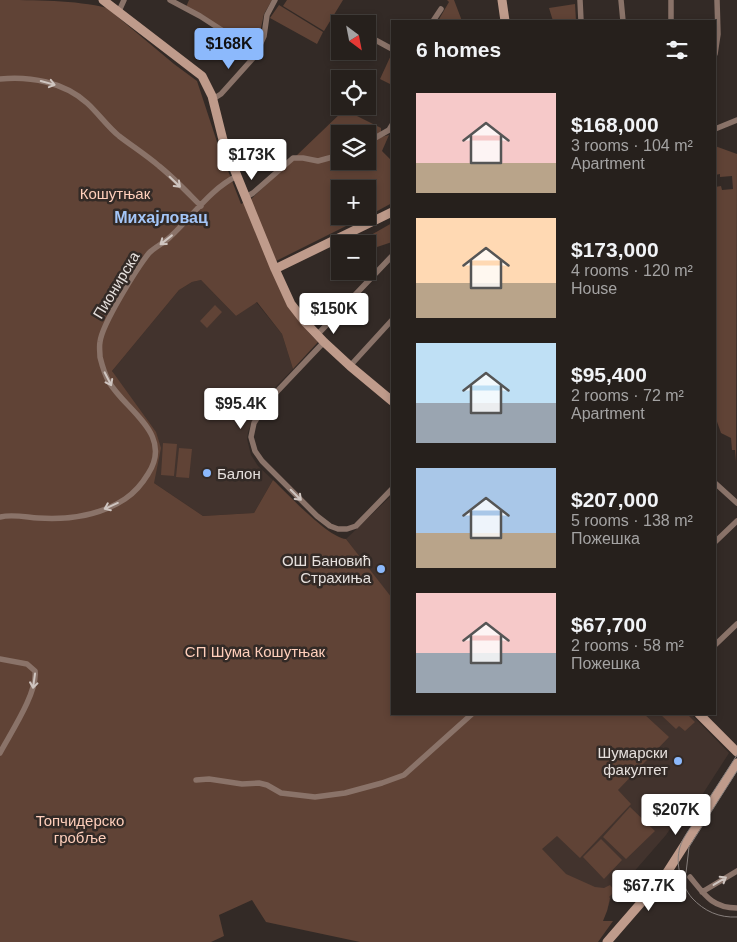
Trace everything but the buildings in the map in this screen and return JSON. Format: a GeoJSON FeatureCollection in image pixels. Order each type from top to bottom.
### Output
{"type":"FeatureCollection","features":[{"type":"Feature","properties":{"kind":"street"},"geometry":{"type":"LineString","coordinates":[[103,0],[202,76],[213,99],[223,140],[237,176],[275,269],[294,309],[324,342],[391,400]]}},
{"type":"Feature","properties":{"kind":"street"},"geometry":{"type":"LineString","coordinates":[[118,11],[124,0]]}},
{"type":"Feature","properties":{"kind":"street"},"geometry":{"type":"LineString","coordinates":[[170,0],[200,16],[257,54]]}},
{"type":"Feature","properties":{"kind":"street"},"geometry":{"type":"LineString","coordinates":[[213,99],[220,94],[257,54],[264,36],[267,15],[276,0]]}},
{"type":"Feature","properties":{"kind":"street"},"geometry":{"type":"LineString","coordinates":[[502,0],[505,20]]}},
{"type":"Feature","properties":{"kind":"street"},"geometry":{"type":"LineString","coordinates":[[580,0],[581,20]]}},
{"type":"Feature","properties":{"kind":"street"},"geometry":{"type":"LineString","coordinates":[[621,0],[623,20]]}},
{"type":"Feature","properties":{"kind":"street"},"geometry":{"type":"LineString","coordinates":[[671,0],[671,20]]}},
{"type":"Feature","properties":{"kind":"street"},"geometry":{"type":"LineString","coordinates":[[716,47],[718,34],[717,0]]}},
{"type":"Feature","properties":{"kind":"street"},"geometry":{"type":"LineString","coordinates":[[434,20],[441,9]]}},
{"type":"Feature","properties":{"kind":"street"},"geometry":{"type":"LineString","coordinates":[[376,41],[391,49]]}},
{"type":"Feature","properties":{"kind":"street"},"geometry":{"type":"LineString","coordinates":[[0,79],[19,78],[46,82],[76,95],[88,104],[119,135],[160,166],[201,206]]}},
{"type":"Feature","properties":{"kind":"street"},"geometry":{"type":"LineString","coordinates":[[716,129],[737,120]]}},
{"type":"Feature","properties":{"kind":"street"},"geometry":{"type":"LineString","coordinates":[[376,137],[391,127]]}},
{"type":"Feature","properties":{"kind":"street"},"geometry":{"type":"LineString","coordinates":[[246,197],[294,158],[318,162],[331,158]]}},
{"type":"Feature","properties":{"kind":"street","name":"Пионирска"},"geometry":{"type":"LineString","coordinates":[[0,517],[68,518],[91,514],[124,500],[149,473],[155,459],[154,442],[142,421],[109,382],[101,363],[100,342],[118,303],[149,254],[170,238],[201,206],[237,176]]}},
{"type":"Feature","properties":{"kind":"street"},"geometry":{"type":"LineString","coordinates":[[275,269],[391,212]]}},
{"type":"Feature","properties":{"kind":"street"},"geometry":{"type":"LineString","coordinates":[[317,335],[391,257]]}},
{"type":"Feature","properties":{"kind":"street"},"geometry":{"type":"LineString","coordinates":[[350,366],[391,321]]}},
{"type":"Feature","properties":{"kind":"street"},"geometry":{"type":"LineString","coordinates":[[324,342],[262,409],[252,430],[251,437],[255,451],[262,461],[317,516],[330,526],[338,529],[348,530],[356,526],[391,490]]}},
{"type":"Feature","properties":{"kind":"street"},"geometry":{"type":"LineString","coordinates":[[716,484],[737,503]]}},
{"type":"Feature","properties":{"kind":"street"},"geometry":{"type":"LineString","coordinates":[[716,541],[737,521]]}},
{"type":"Feature","properties":{"kind":"street"},"geometry":{"type":"LineString","coordinates":[[716,644],[737,624]]}},
{"type":"Feature","properties":{"kind":"street"},"geometry":{"type":"LineString","coordinates":[[0,659],[27,664],[35,671],[36,680],[29,698],[0,754]]}},
{"type":"Feature","properties":{"kind":"street"},"geometry":{"type":"LineString","coordinates":[[196,780],[208,779],[242,784],[259,782],[280,793],[315,797],[345,793],[404,775],[471,715]]}},
{"type":"Feature","properties":{"kind":"street"},"geometry":{"type":"LineString","coordinates":[[700,715],[737,752]]}},
{"type":"Feature","properties":{"kind":"street"},"geometry":{"type":"LineString","coordinates":[[607,942],[671,867],[737,763]]}},
{"type":"Feature","properties":{"kind":"street"},"geometry":{"type":"LineString","coordinates":[[702,892],[737,871]]}},
{"type":"Feature","properties":{"kind":"street"},"geometry":{"type":"LineString","coordinates":[[690,877],[713,902],[728,908],[737,908]]}},
{"type":"Feature","properties":{"kind":"shaded area"},"geometry":{"type":"Polygon","coordinates":[[[201,280],[236,316],[256,302],[282,334],[293,369],[262,401],[248,432],[247,439],[251,455],[258,466],[273,480],[254,513],[203,516],[154,483],[112,371],[179,290],[192,282],[201,280]]]}},
{"type":"Feature","properties":{"kind":"shaded area","name":"ОШ Бановић Страхиња"},"geometry":{"type":"Polygon","coordinates":[[[391,496],[391,598],[346,539],[391,496]]]}},
{"type":"Feature","properties":{"kind":"shaded area"},"geometry":{"type":"Polygon","coordinates":[[[527,715],[692,715],[729,753],[686,820],[679,816],[666,835],[611,898],[607,911],[493,942],[527,715]]]}},
{"type":"Feature","properties":{"kind":"green space","name":"Кошутњак"},"geometry":{"type":"Polygon","coordinates":[[[0,0],[82,3],[107,8],[197,81],[218,145],[241,204],[251,199],[339,115],[355,115],[375,125],[331,125],[331,170],[376,170],[376,126],[381,128],[381,137],[389,135],[382,151],[391,160],[391,204],[376,212],[376,180],[331,180],[331,225],[348,225],[270,264],[284,296],[295,315],[318,342],[293,369],[282,334],[257,302],[236,316],[201,280],[192,282],[179,290],[112,371],[156,432],[161,448],[154,483],[203,516],[254,513],[273,480],[319,523],[329,531],[346,539],[391,597],[391,715],[645,715],[669,737],[618,790],[631,804],[580,858],[557,836],[542,849],[566,874],[595,887],[604,888],[610,885],[615,891],[609,897],[603,921],[613,921],[598,942],[360,942],[266,922],[252,900],[219,915],[224,936],[211,942],[0,942],[0,0]]]}},
{"type":"Feature","properties":{"kind":"green space"},"geometry":{"type":"Polygon","coordinates":[[[189,0],[272,0],[264,14],[256,51],[186,7],[189,0]]]}},
{"type":"Feature","properties":{"kind":"green space"},"geometry":{"type":"Polygon","coordinates":[[[287,0],[343,0],[334,15],[331,15],[331,20],[324,31],[283,6],[287,0]]]}},
{"type":"Feature","properties":{"kind":"green space"},"geometry":{"type":"Polygon","coordinates":[[[447,0],[454,0],[462,20],[439,20],[449,2],[447,0]]]}},
{"type":"Feature","properties":{"kind":"green space"},"geometry":{"type":"Polygon","coordinates":[[[575,4],[576,20],[553,20],[549,8],[575,4]]]}},
{"type":"Feature","properties":{"kind":"green space"},"geometry":{"type":"Polygon","coordinates":[[[279,5],[323,32],[317,44],[270,18],[279,5]]]}},
{"type":"Feature","properties":{"kind":"green space"},"geometry":{"type":"Polygon","coordinates":[[[391,55],[391,84],[380,79],[391,55]]]}},
{"type":"Feature","properties":{"kind":"green space"},"geometry":{"type":"Polygon","coordinates":[[[716,146],[737,154],[736,462],[731,438],[721,433],[716,419],[716,187],[721,186],[722,190],[733,189],[732,176],[720,177],[720,174],[716,175],[716,146]]]}},
{"type":"Feature","properties":{"kind":"green space"},"geometry":{"type":"Polygon","coordinates":[[[391,224],[391,242],[376,247],[376,235],[371,235],[391,224]]]}},
{"type":"Feature","properties":{"kind":"green space"},"geometry":{"type":"Polygon","coordinates":[[[215,305],[222,312],[207,328],[200,321],[215,305]]]}},
{"type":"Feature","properties":{"kind":"green space"},"geometry":{"type":"Polygon","coordinates":[[[163,443],[177,444],[174,476],[161,475],[163,443]]]}},
{"type":"Feature","properties":{"kind":"green space"},"geometry":{"type":"Polygon","coordinates":[[[179,448],[192,449],[189,478],[176,477],[179,448]]]}},
{"type":"Feature","properties":{"kind":"green space"},"geometry":{"type":"Polygon","coordinates":[[[661,715],[688,715],[695,722],[685,731],[679,726],[676,729],[661,715]]]}},
{"type":"Feature","properties":{"kind":"green space"},"geometry":{"type":"Polygon","coordinates":[[[630,807],[655,831],[626,859],[603,837],[630,807]]]}},
{"type":"Feature","properties":{"kind":"green space"},"geometry":{"type":"Polygon","coordinates":[[[601,839],[622,860],[604,879],[583,857],[601,839]]]}},
{"type":"Feature","properties":{"kind":"tram line"},"geometry":{"type":"LineString","coordinates":[[737,755],[685,836],[680,847],[678,860],[682,881],[688,893],[697,903],[718,915],[737,917]]}},
{"type":"Feature","properties":{"kind":"tram line"},"geometry":{"type":"LineString","coordinates":[[686,873],[689,847],[737,771]]}},
{"type":"Feature","properties":{"kind":"place","name":"Балон"},"geometry":{"type":"Point","coordinates":[207,473]}},
{"type":"Feature","properties":{"kind":"place","name":"ОШ Бановић Страхиња"},"geometry":{"type":"Point","coordinates":[381,569]}},
{"type":"Feature","properties":{"kind":"place","name":"Шумарски факултет"},"geometry":{"type":"Point","coordinates":[678,761]}},
{"type":"Feature","properties":{"kind":"district","name":"Михајловац"},"geometry":{"type":"Point","coordinates":[161,217]}},
{"type":"Feature","properties":{"kind":"park label","name":"СП Шума Кошутњак"},"geometry":{"type":"Point","coordinates":[255,651]}},
{"type":"Feature","properties":{"kind":"park label","name":"Топчидерско гробље"},"geometry":{"type":"Point","coordinates":[80,828]}}]}
